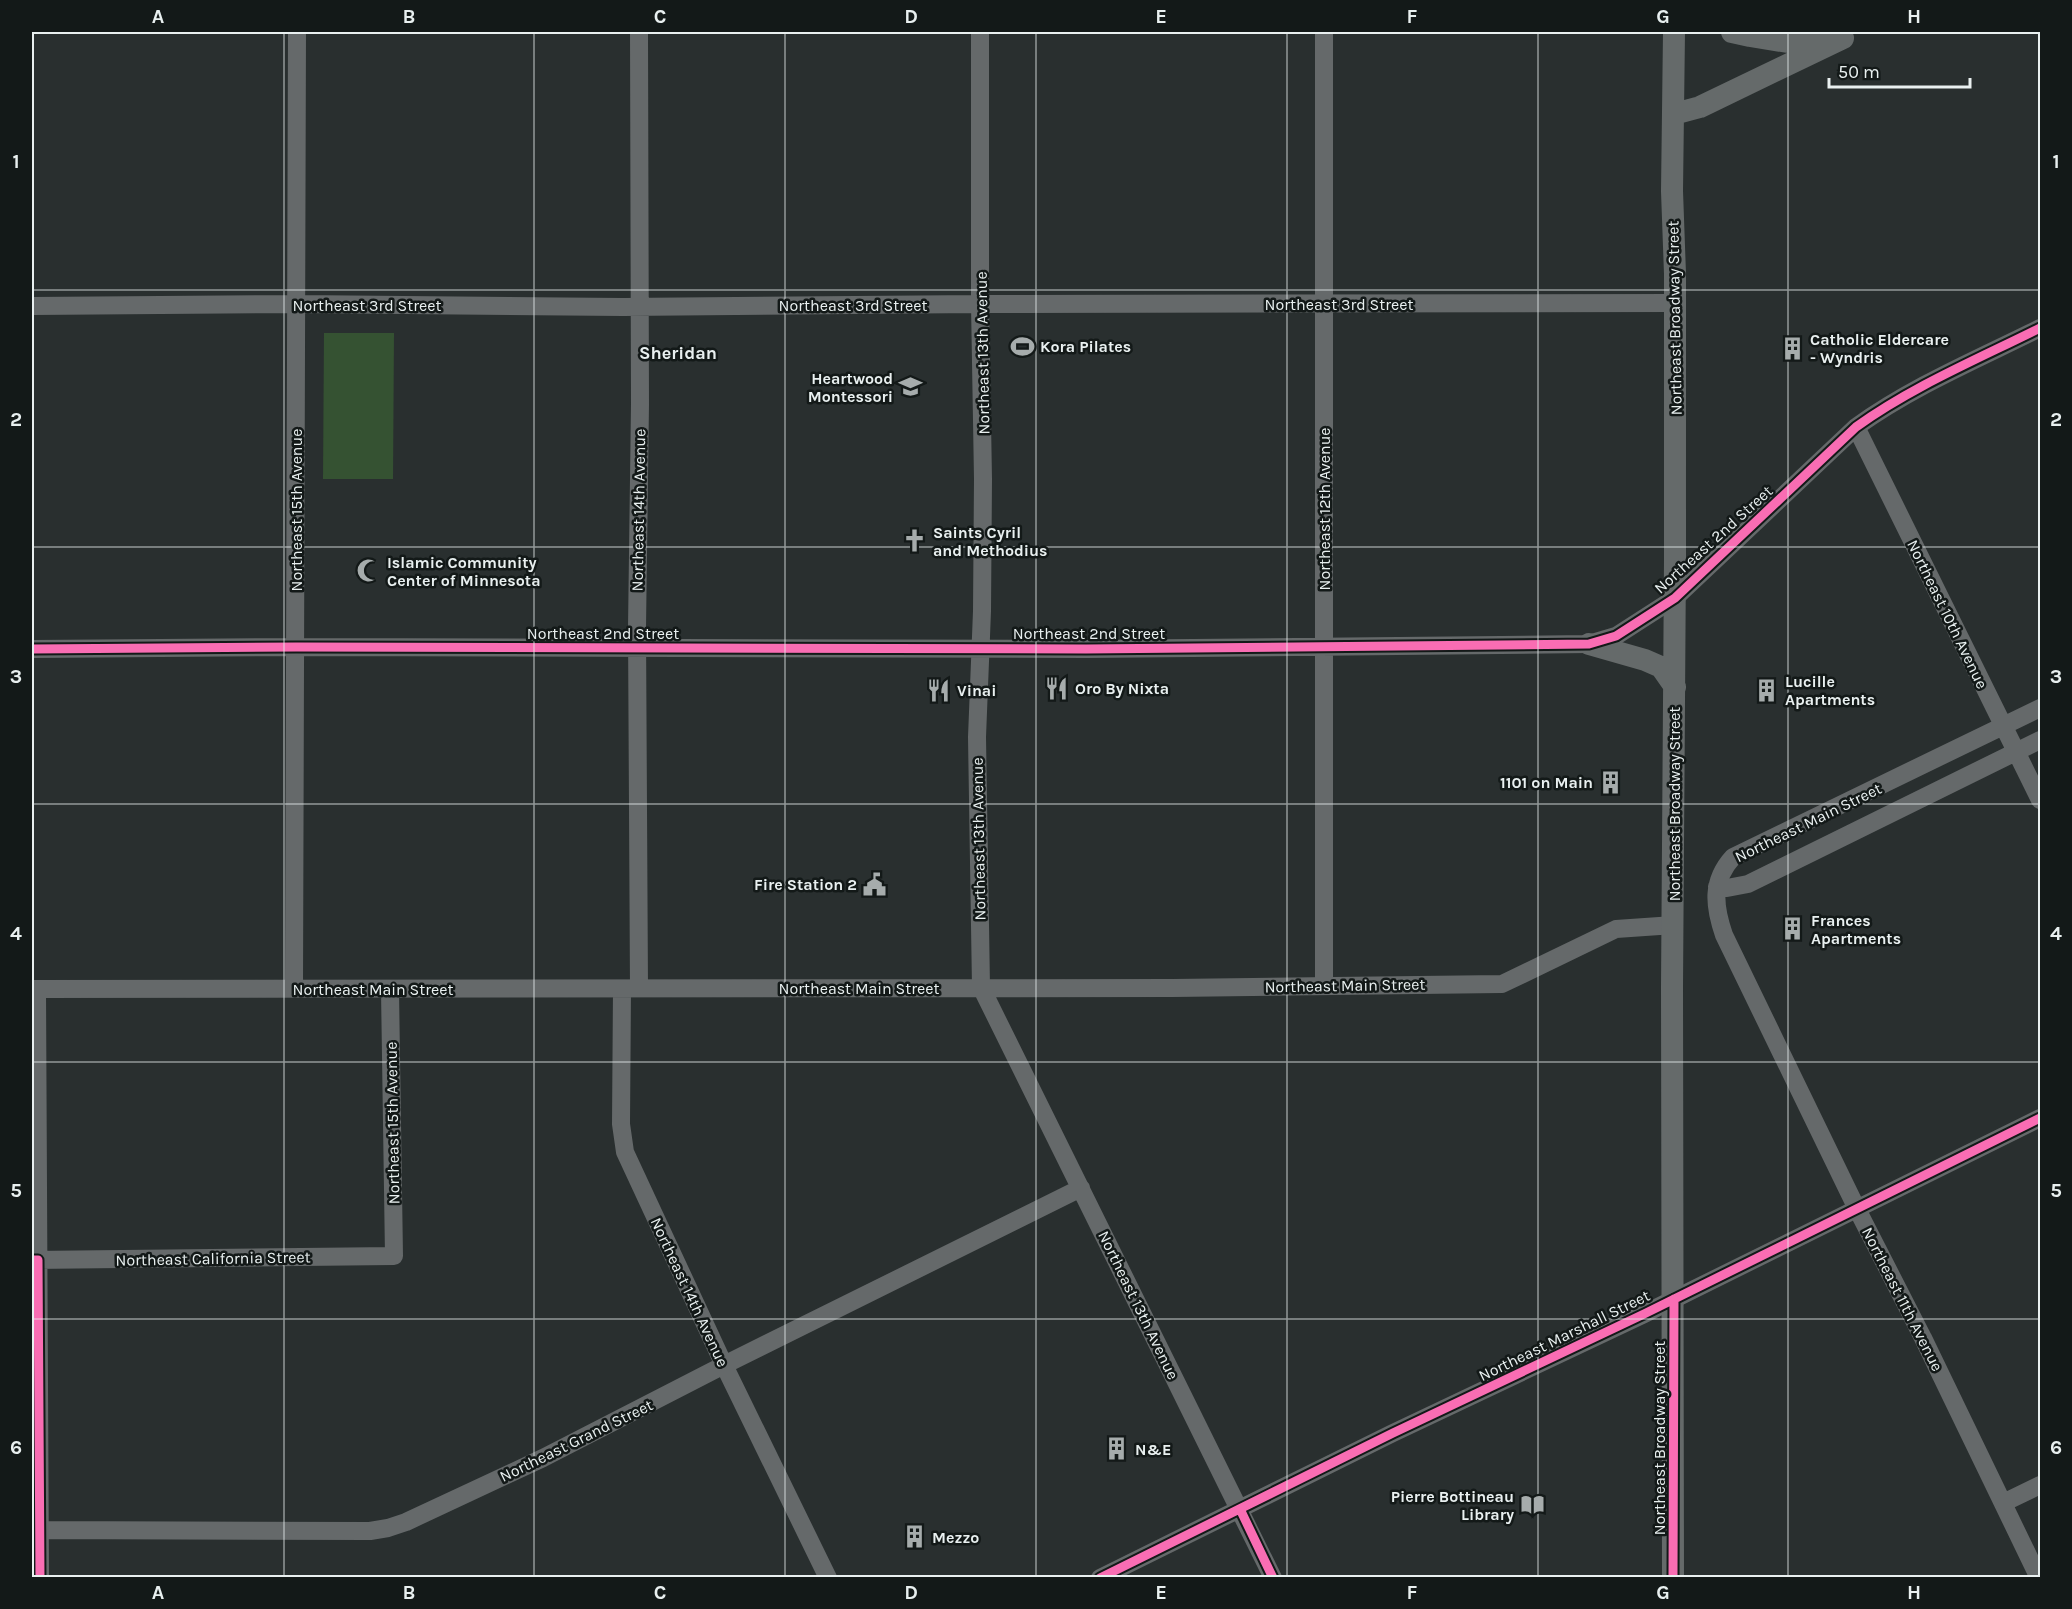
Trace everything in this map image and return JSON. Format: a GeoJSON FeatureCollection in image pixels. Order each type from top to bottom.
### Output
{"type":"FeatureCollection","features":[{"type":"Feature","properties":{"kind":"main road","name":"Northeast Broadway Street"},"geometry":{"type":"LineString","coordinates":[[1673,1578],[1672,1039],[1675,303],[1672,191],[1674,32]]}},
{"type":"Feature","properties":{"kind":"main road"},"geometry":{"type":"LineString","coordinates":[[1732,32],[1794,43],[1850,35]]}},
{"type":"Feature","properties":{"kind":"main road"},"geometry":{"type":"LineString","coordinates":[[1674,114],[1700,107],[1850,35]]}},
{"type":"Feature","properties":{"kind":"main road"},"geometry":{"type":"LineString","coordinates":[[1589,644],[1661,667],[1675,687]]}},
{"type":"Feature","properties":{"kind":"street","name":"Northeast 15th Avenue"},"geometry":{"type":"LineString","coordinates":[[294,988],[298,304],[297,32]]}},
{"type":"Feature","properties":{"kind":"street","name":"Northeast 14th Avenue"},"geometry":{"type":"LineString","coordinates":[[639,32],[637,648],[630,988],[621,1124],[625,1152],[724,1365],[828,1578]]}},
{"type":"Feature","properties":{"kind":"street","name":"Northeast 13th Avenue"},"geometry":{"type":"LineString","coordinates":[[980,32],[980,304],[983,479],[977,737],[981,987],[1273,1578]]}},
{"type":"Feature","properties":{"kind":"street","name":"Northeast 12th Avenue"},"geometry":{"type":"LineString","coordinates":[[1324,32],[1324,986]]}},
{"type":"Feature","properties":{"kind":"street","name":"Northeast 3rd Street"},"geometry":{"type":"LineString","coordinates":[[32,306],[1675,303]]}},
{"type":"Feature","properties":{"kind":"street","name":"Northeast 2nd Street"},"geometry":{"type":"LineString","coordinates":[[32,649],[296,647],[1086,649],[1589,644],[1616,636],[1675,598],[1856,427],[1881,409],[2040,328]]}},
{"type":"Feature","properties":{"kind":"street","name":"Northeast 10th Avenue"},"geometry":{"type":"LineString","coordinates":[[1856,427],[2040,800]]}},
{"type":"Feature","properties":{"kind":"street","name":"Northeast Main Street"},"geometry":{"type":"LineString","coordinates":[[2040,708],[1733,857],[1721,870],[1717,886],[1727,888],[1748,884],[2040,740]]}},
{"type":"Feature","properties":{"kind":"street","name":"Northeast 11th Avenue"},"geometry":{"type":"LineString","coordinates":[[1717,886],[1718,918],[1724,935],[2039,1578]]}},
{"type":"Feature","properties":{"kind":"street","name":"Northeast Main Street"},"geometry":{"type":"LineString","coordinates":[[34,990],[1502,984],[1616,929],[1674,925]]}},
{"type":"Feature","properties":{"kind":"street"},"geometry":{"type":"LineString","coordinates":[[34,990],[36,1530],[40,1578]]}},
{"type":"Feature","properties":{"kind":"street","name":"Northeast 15th Avenue"},"geometry":{"type":"LineString","coordinates":[[390,990],[394,1256]]}},
{"type":"Feature","properties":{"kind":"street","name":"Northeast Marshall Street"},"geometry":{"type":"LineString","coordinates":[[1100,1578],[2040,1118]]}},
{"type":"Feature","properties":{"kind":"street","name":"Northeast Grand Street"},"geometry":{"type":"LineString","coordinates":[[36,1530],[370,1531],[388,1528],[543,1458],[724,1365],[1081,1188]]}},
{"type":"Feature","properties":{"kind":"street","name":"Northeast California Street"},"geometry":{"type":"LineString","coordinates":[[35,1260],[394,1256]]}},
{"type":"Feature","properties":{"kind":"street"},"geometry":{"type":"LineString","coordinates":[[2003,1503],[2040,1485]]}},
{"type":"Feature","properties":{"kind":"green space"},"geometry":{"type":"Polygon","coordinates":[[[324,333],[394,333],[393,479],[323,479],[324,333]]]}},
{"type":"Feature","properties":{"kind":"cycle path"},"geometry":{"type":"LineString","coordinates":[[32,649],[296,647],[1086,649],[1589,644],[1616,636],[1675,598],[1856,427],[1923,386],[2040,328]]}},
{"type":"Feature","properties":{"kind":"cycle path"},"geometry":{"type":"LineString","coordinates":[[1100,1578],[1393,1433],[1644,1314],[2040,1118]]}},
{"type":"Feature","properties":{"kind":"cycle path"},"geometry":{"type":"LineString","coordinates":[[32,1260],[38,1260],[40,1578]]}},
{"type":"Feature","properties":{"kind":"cycle path"},"geometry":{"type":"LineString","coordinates":[[1673,1578],[1674,1299]]}},
{"type":"Feature","properties":{"kind":"cycle path"},"geometry":{"type":"LineString","coordinates":[[1240,1509],[1273,1578]]}},
{"type":"Feature","properties":{"kind":"place","name":"Kora Pilates"},"geometry":{"type":"Point","coordinates":[1022,346]}},
{"type":"Feature","properties":{"kind":"place","name":"Catholic Eldercare - Wyndris"},"geometry":{"type":"Point","coordinates":[1792,348]}},
{"type":"Feature","properties":{"kind":"place","name":"Heartwood Montessori"},"geometry":{"type":"Point","coordinates":[911,387]}},
{"type":"Feature","properties":{"kind":"place","name":"Saints Cyril and Methodius"},"geometry":{"type":"Point","coordinates":[915,541]}},
{"type":"Feature","properties":{"kind":"place","name":"Islamic Community Center of Minnesota"},"geometry":{"type":"Point","coordinates":[369,571]}},
{"type":"Feature","properties":{"kind":"place","name":"Oro By Nixta"},"geometry":{"type":"Point","coordinates":[1057,688]}},
{"type":"Feature","properties":{"kind":"place","name":"Vinai"},"geometry":{"type":"Point","coordinates":[939,690]}},
{"type":"Feature","properties":{"kind":"place","name":"Lucille Apartments"},"geometry":{"type":"Point","coordinates":[1767,690]}},
{"type":"Feature","properties":{"kind":"place","name":"1101 on Main"},"geometry":{"type":"Point","coordinates":[1611,782]}},
{"type":"Feature","properties":{"kind":"place","name":"Fire Station 2"},"geometry":{"type":"Point","coordinates":[875,884]}},
{"type":"Feature","properties":{"kind":"place","name":"Frances Apartments"},"geometry":{"type":"Point","coordinates":[1793,929]}},
{"type":"Feature","properties":{"kind":"place","name":"N&E"},"geometry":{"type":"Point","coordinates":[1117,1449]}},
{"type":"Feature","properties":{"kind":"place","name":"Pierre Bottineau Library"},"geometry":{"type":"Point","coordinates":[1532,1505]}},
{"type":"Feature","properties":{"kind":"place","name":"Mezzo"},"geometry":{"type":"Point","coordinates":[914,1537]}},
{"type":"Feature","properties":{"kind":"district","name":"Sheridan"},"geometry":{"type":"Point","coordinates":[678,353]}}]}
